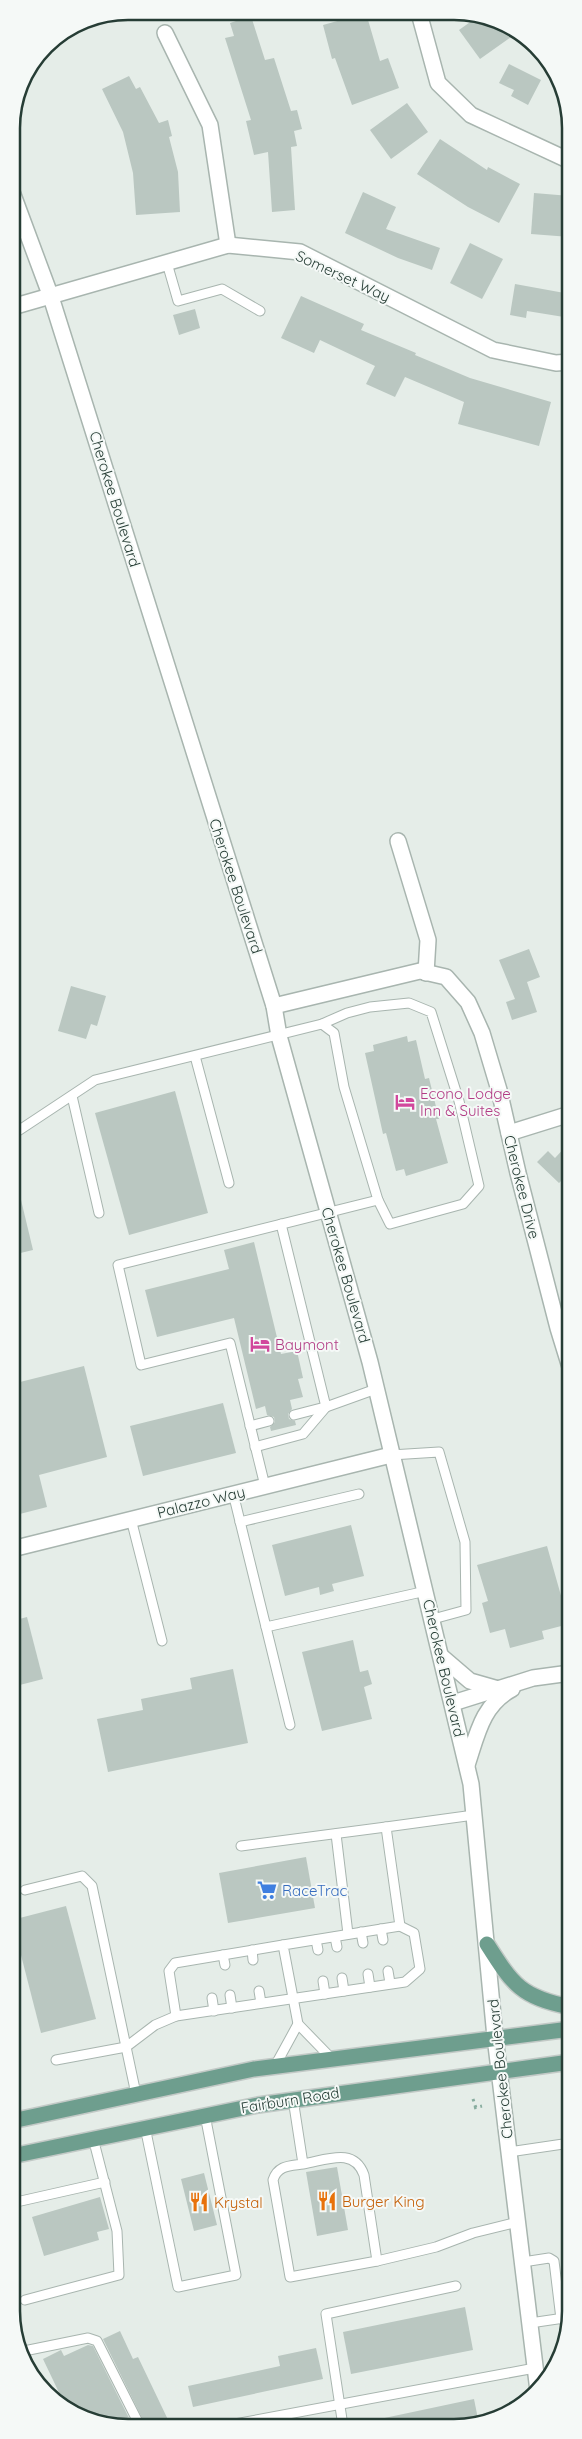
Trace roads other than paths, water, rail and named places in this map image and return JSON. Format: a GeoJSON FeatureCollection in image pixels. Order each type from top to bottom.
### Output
{"type":"FeatureCollection","features":[{"type":"Feature","properties":{"kind":"main road"},"geometry":{"type":"LineString","coordinates":[[487,1944],[510,1979],[528,1995],[562,2005]]}},
{"type":"Feature","properties":{"kind":"main road"},"geometry":{"type":"LineString","coordinates":[[20,2119],[275,2066],[562,2030]]}},
{"type":"Feature","properties":{"kind":"main road","name":"Fairburn Road"},"geometry":{"type":"LineString","coordinates":[[20,2154],[145,2126],[293,2099],[562,2063]]}},
{"type":"Feature","properties":{"kind":"street"},"geometry":{"type":"LineString","coordinates":[[421,20],[438,83],[471,115],[562,157]]}},
{"type":"Feature","properties":{"kind":"street"},"geometry":{"type":"LineString","coordinates":[[165,33],[210,125],[228,245]]}},
{"type":"Feature","properties":{"kind":"street","name":"Cherokee Boulevard"},"geometry":{"type":"LineString","coordinates":[[20,214],[51,297],[274,1006],[279,1036],[376,1389],[433,1619],[467,1765],[474,1815],[495,2038],[537,2380]]}},
{"type":"Feature","properties":{"kind":"street","name":"Somerset Way"},"geometry":{"type":"LineString","coordinates":[[20,305],[228,245],[300,252],[493,350],[562,363]]}},
{"type":"Feature","properties":{"kind":"street"},"geometry":{"type":"LineString","coordinates":[[398,841],[428,940],[426,973]]}},
{"type":"Feature","properties":{"kind":"street","name":"Cherokee Drive"},"geometry":{"type":"LineString","coordinates":[[274,1006],[420,972],[446,977],[468,1002],[484,1041],[500,1090],[509,1133],[562,1341]]}},
{"type":"Feature","properties":{"kind":"street"},"geometry":{"type":"LineString","coordinates":[[509,1133],[562,1116]]}},
{"type":"Feature","properties":{"kind":"street","name":"Palazzo Way"},"geometry":{"type":"LineString","coordinates":[[20,1547],[391,1455]]}},
{"type":"Feature","properties":{"kind":"street"},"geometry":{"type":"LineString","coordinates":[[442,1657],[470,1682],[498,1689]]}},
{"type":"Feature","properties":{"kind":"street"},"geometry":{"type":"LineString","coordinates":[[453,1703],[532,1678],[562,1673]]}},
{"type":"Feature","properties":{"kind":"street"},"geometry":{"type":"LineString","coordinates":[[467,1765],[486,1712],[504,1693],[532,1678]]}},
{"type":"Feature","properties":{"kind":"lane"},"geometry":{"type":"LineString","coordinates":[[167,263],[178,301],[222,289],[260,311]]}},
{"type":"Feature","properties":{"kind":"lane"},"geometry":{"type":"LineString","coordinates":[[20,1131],[95,1080],[279,1036],[322,1024],[347,1013],[370,1007],[409,1003],[430,1012],[459,1101],[480,1186],[463,1204],[390,1224],[378,1200],[344,1087],[334,1033],[322,1024]]}},
{"type":"Feature","properties":{"kind":"lane"},"geometry":{"type":"LineString","coordinates":[[195,1056],[229,1183]]}},
{"type":"Feature","properties":{"kind":"lane"},"geometry":{"type":"LineString","coordinates":[[72,1096],[99,1213]]}},
{"type":"Feature","properties":{"kind":"lane"},"geometry":{"type":"LineString","coordinates":[[265,1486],[230,1343],[141,1365],[118,1265],[378,1200]]}},
{"type":"Feature","properties":{"kind":"lane"},"geometry":{"type":"LineString","coordinates":[[281,1224],[326,1407]]}},
{"type":"Feature","properties":{"kind":"lane"},"geometry":{"type":"LineString","coordinates":[[294,1415],[326,1407],[376,1389]]}},
{"type":"Feature","properties":{"kind":"lane"},"geometry":{"type":"LineString","coordinates":[[255,1447],[303,1434],[326,1407]]}},
{"type":"Feature","properties":{"kind":"lane"},"geometry":{"type":"LineString","coordinates":[[250,1426],[269,1421]]}},
{"type":"Feature","properties":{"kind":"lane"},"geometry":{"type":"LineString","coordinates":[[391,1455],[439,1452],[465,1542],[466,1610],[433,1619]]}},
{"type":"Feature","properties":{"kind":"lane"},"geometry":{"type":"LineString","coordinates":[[233,1493],[290,1725]]}},
{"type":"Feature","properties":{"kind":"lane"},"geometry":{"type":"LineString","coordinates":[[240,1522],[359,1494]]}},
{"type":"Feature","properties":{"kind":"lane"},"geometry":{"type":"LineString","coordinates":[[131,1519],[162,1641]]}},
{"type":"Feature","properties":{"kind":"lane"},"geometry":{"type":"LineString","coordinates":[[266,1627],[426,1591]]}},
{"type":"Feature","properties":{"kind":"lane"},"geometry":{"type":"LineString","coordinates":[[241,1846],[474,1815]]}},
{"type":"Feature","properties":{"kind":"lane"},"geometry":{"type":"LineString","coordinates":[[386,1827],[400,1926]]}},
{"type":"Feature","properties":{"kind":"lane"},"geometry":{"type":"LineString","coordinates":[[336,1834],[348,1934]]}},
{"type":"Feature","properties":{"kind":"lane"},"geometry":{"type":"LineString","coordinates":[[25,1890],[82,1876],[92,1886],[136,2094]]}},
{"type":"Feature","properties":{"kind":"lane"},"geometry":{"type":"LineString","coordinates":[[56,2060],[126,2047],[155,2025],[176,2016],[405,1982],[420,1969],[414,1933],[400,1926],[175,1963],[170,1971],[176,2016]]}},
{"type":"Feature","properties":{"kind":"lane"},"geometry":{"type":"LineString","coordinates":[[381,1929],[383,1940]]}},
{"type":"Feature","properties":{"kind":"lane"},"geometry":{"type":"LineString","coordinates":[[361,1932],[363,1943]]}},
{"type":"Feature","properties":{"kind":"lane"},"geometry":{"type":"LineString","coordinates":[[335,1936],[337,1947]]}},
{"type":"Feature","properties":{"kind":"lane"},"geometry":{"type":"LineString","coordinates":[[316,1940],[318,1950]]}},
{"type":"Feature","properties":{"kind":"lane"},"geometry":{"type":"LineString","coordinates":[[284,1945],[298,2024],[332,2059]]}},
{"type":"Feature","properties":{"kind":"lane"},"geometry":{"type":"LineString","coordinates":[[252,1950],[253,1960]]}},
{"type":"Feature","properties":{"kind":"lane"},"geometry":{"type":"LineString","coordinates":[[223,1955],[225,1965]]}},
{"type":"Feature","properties":{"kind":"lane"},"geometry":{"type":"LineString","coordinates":[[205,1958],[207,1968]]}},
{"type":"Feature","properties":{"kind":"lane"},"geometry":{"type":"LineString","coordinates":[[388,1971],[390,1984]]}},
{"type":"Feature","properties":{"kind":"lane"},"geometry":{"type":"LineString","coordinates":[[368,1974],[370,1987]]}},
{"type":"Feature","properties":{"kind":"lane"},"geometry":{"type":"LineString","coordinates":[[342,1978],[344,1991]]}},
{"type":"Feature","properties":{"kind":"lane"},"geometry":{"type":"LineString","coordinates":[[323,1982],[325,1994]]}},
{"type":"Feature","properties":{"kind":"lane"},"geometry":{"type":"LineString","coordinates":[[259,1991],[261,2003]]}},
{"type":"Feature","properties":{"kind":"lane"},"geometry":{"type":"LineString","coordinates":[[230,1995],[232,2008]]}},
{"type":"Feature","properties":{"kind":"lane"},"geometry":{"type":"LineString","coordinates":[[212,1998],[214,2011]]}},
{"type":"Feature","properties":{"kind":"lane"},"geometry":{"type":"LineString","coordinates":[[275,2066],[298,2024]]}},
{"type":"Feature","properties":{"kind":"lane"},"geometry":{"type":"LineString","coordinates":[[293,2099],[303,2164]]}},
{"type":"Feature","properties":{"kind":"lane"},"geometry":{"type":"LineString","coordinates":[[145,2126],[178,2287],[236,2275],[205,2115]]}},
{"type":"Feature","properties":{"kind":"lane"},"geometry":{"type":"LineString","coordinates":[[25,2300],[119,2275],[117,2231],[93,2138]]}},
{"type":"Feature","properties":{"kind":"lane"},"geometry":{"type":"LineString","coordinates":[[509,2152],[562,2142]]}},
{"type":"Feature","properties":{"kind":"lane"},"geometry":{"type":"LineString","coordinates":[[377,2261],[364,2175],[358,2163],[346,2157],[284,2166],[278,2170],[272,2180],[290,2277],[377,2261],[436,2247],[481,2231],[518,2222]]}},
{"type":"Feature","properties":{"kind":"lane"},"geometry":{"type":"LineString","coordinates":[[20,2201],[105,2182]]}},
{"type":"Feature","properties":{"kind":"lane"},"geometry":{"type":"LineString","coordinates":[[523,2262],[549,2258],[554,2261],[562,2299]]}},
{"type":"Feature","properties":{"kind":"lane"},"geometry":{"type":"LineString","coordinates":[[342,2419],[326,2314],[456,2286]]}},
{"type":"Feature","properties":{"kind":"lane"},"geometry":{"type":"LineString","coordinates":[[530,2324],[562,2319]]}},
{"type":"Feature","properties":{"kind":"lane"},"geometry":{"type":"LineString","coordinates":[[28,2349],[88,2338],[97,2341],[136,2419]]}},
{"type":"Feature","properties":{"kind":"lane"},"geometry":{"type":"LineString","coordinates":[[261,2419],[536,2368]]}},
{"type":"Feature","properties":{"kind":"place","name":"Econo Lodge Inn & Suites"},"geometry":{"type":"Point","coordinates":[405,1102]}},
{"type":"Feature","properties":{"kind":"place","name":"Baymont"},"geometry":{"type":"Point","coordinates":[260,1344]}},
{"type":"Feature","properties":{"kind":"place","name":"RaceTrac"},"geometry":{"type":"Point","coordinates":[267,1890]}},
{"type":"Feature","properties":{"kind":"place","name":"Burger King"},"geometry":{"type":"Point","coordinates":[327,2201]}},
{"type":"Feature","properties":{"kind":"place","name":"Krystal"},"geometry":{"type":"Point","coordinates":[199,2202]}}]}
